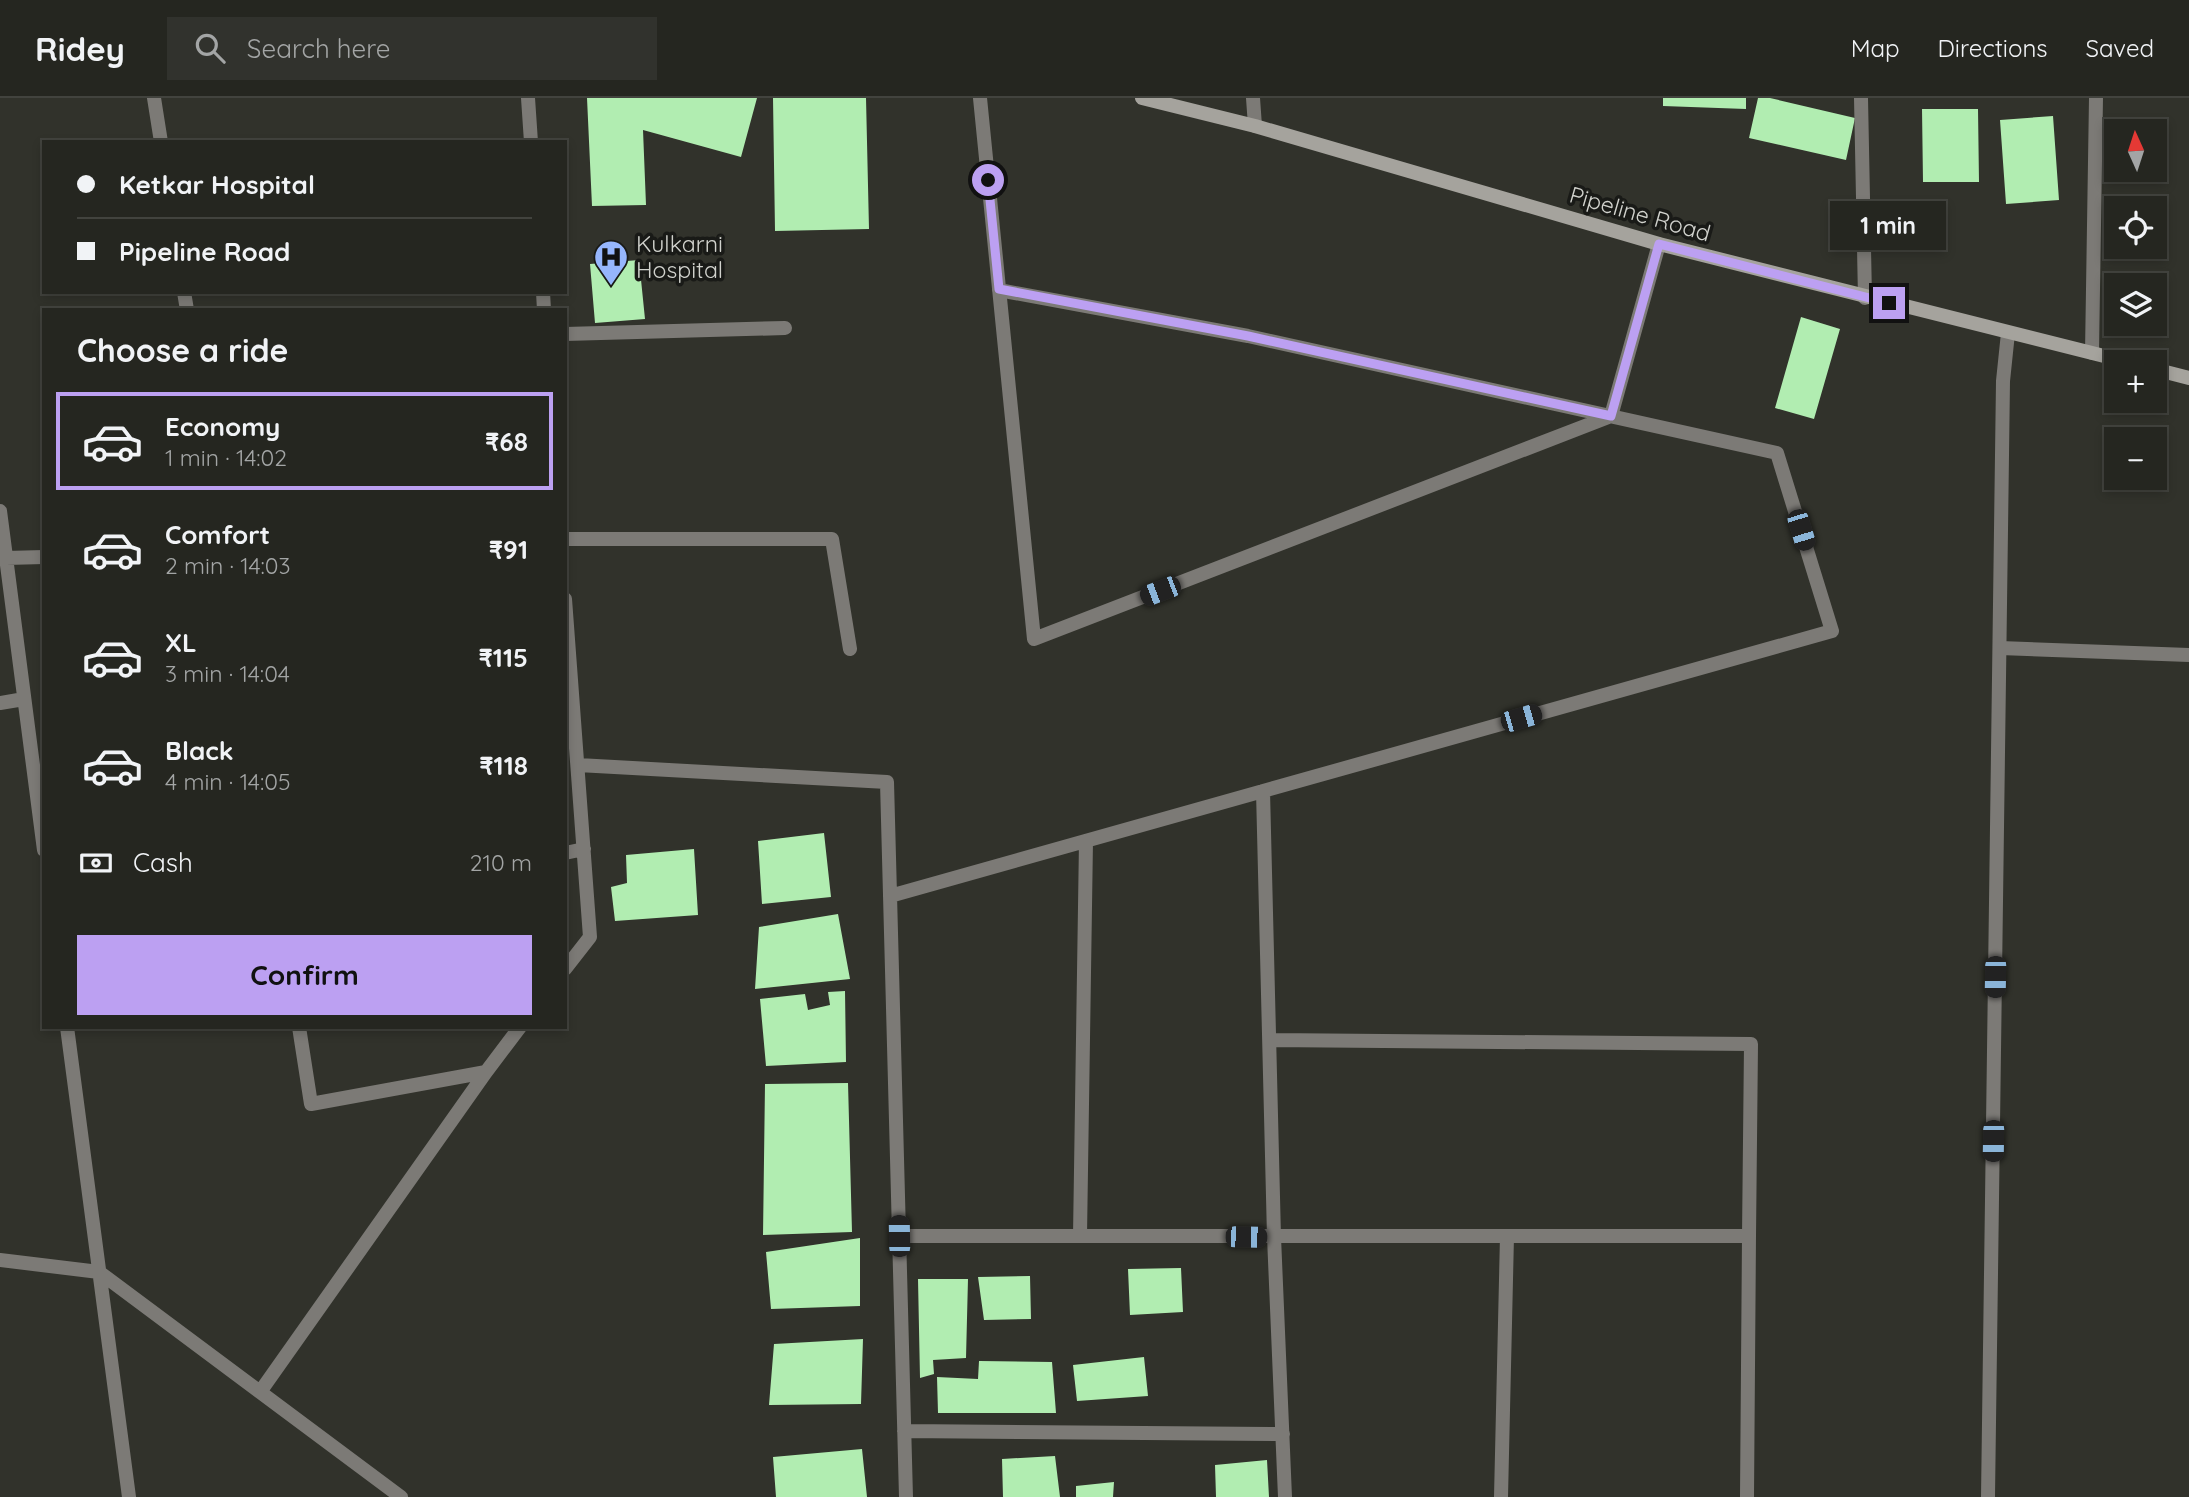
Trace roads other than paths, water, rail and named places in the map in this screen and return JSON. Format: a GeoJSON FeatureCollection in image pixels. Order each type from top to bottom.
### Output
{"type":"FeatureCollection","features":[{"type":"Feature","properties":{"kind":"main road","name":"Pipeline Road"},"geometry":{"type":"LineString","coordinates":[[1142,98],[1255,126],[1659,244],[1865,298],[2104,356]]}},
{"type":"Feature","properties":{"kind":"main road"},"geometry":{"type":"LineString","coordinates":[[2167,372],[2189,378]]}},
{"type":"Feature","properties":{"kind":"street"},"geometry":{"type":"LineString","coordinates":[[155,98],[161,140]]}},
{"type":"Feature","properties":{"kind":"street"},"geometry":{"type":"LineString","coordinates":[[528,98],[531,140]]}},
{"type":"Feature","properties":{"kind":"street"},"geometry":{"type":"LineString","coordinates":[[980,98],[1034,639],[1611,416]]}},
{"type":"Feature","properties":{"kind":"street"},"geometry":{"type":"LineString","coordinates":[[1253,98],[1255,126]]}},
{"type":"Feature","properties":{"kind":"street"},"geometry":{"type":"LineString","coordinates":[[1861,98],[1865,298]]}},
{"type":"Feature","properties":{"kind":"street"},"geometry":{"type":"LineString","coordinates":[[2092,353],[2096,98]]}},
{"type":"Feature","properties":{"kind":"street"},"geometry":{"type":"LineString","coordinates":[[1611,416],[1659,244]]}},
{"type":"Feature","properties":{"kind":"street"},"geometry":{"type":"LineString","coordinates":[[890,896],[1832,631],[1777,453],[1248,336],[999,289]]}},
{"type":"Feature","properties":{"kind":"street"},"geometry":{"type":"LineString","coordinates":[[567,334],[785,328]]}},
{"type":"Feature","properties":{"kind":"street"},"geometry":{"type":"LineString","coordinates":[[1988,1497],[2003,381],[2008,333]]}},
{"type":"Feature","properties":{"kind":"street"},"geometry":{"type":"LineString","coordinates":[[0,511],[42,835]]}},
{"type":"Feature","properties":{"kind":"street"},"geometry":{"type":"LineString","coordinates":[[567,538],[832,538],[850,649]]}},
{"type":"Feature","properties":{"kind":"street"},"geometry":{"type":"LineString","coordinates":[[6,558],[42,557]]}},
{"type":"Feature","properties":{"kind":"street"},"geometry":{"type":"LineString","coordinates":[[2000,648],[2189,656]]}},
{"type":"Feature","properties":{"kind":"street"},"geometry":{"type":"LineString","coordinates":[[567,649],[590,937],[567,966]]}},
{"type":"Feature","properties":{"kind":"street"},"geometry":{"type":"LineString","coordinates":[[0,703],[24,699]]}},
{"type":"Feature","properties":{"kind":"street"},"geometry":{"type":"LineString","coordinates":[[578,765],[887,782],[906,1497]]}},
{"type":"Feature","properties":{"kind":"street"},"geometry":{"type":"LineString","coordinates":[[1263,791],[1273,1237],[1285,1497]]}},
{"type":"Feature","properties":{"kind":"street"},"geometry":{"type":"LineString","coordinates":[[1080,1236],[1086,841]]}},
{"type":"Feature","properties":{"kind":"street"},"geometry":{"type":"LineString","coordinates":[[567,853],[584,849]]}},
{"type":"Feature","properties":{"kind":"street"},"geometry":{"type":"LineString","coordinates":[[67,1029],[129,1497]]}},
{"type":"Feature","properties":{"kind":"street"},"geometry":{"type":"LineString","coordinates":[[299,1029],[311,1104],[486,1072]]}},
{"type":"Feature","properties":{"kind":"street"},"geometry":{"type":"LineString","coordinates":[[260,1392],[518,1029]]}},
{"type":"Feature","properties":{"kind":"street"},"geometry":{"type":"LineString","coordinates":[[1270,1040],[1751,1044],[1747,1497]]}},
{"type":"Feature","properties":{"kind":"street"},"geometry":{"type":"LineString","coordinates":[[899,1236],[1749,1236]]}},
{"type":"Feature","properties":{"kind":"street"},"geometry":{"type":"LineString","coordinates":[[1501,1497],[1507,1236]]}},
{"type":"Feature","properties":{"kind":"street"},"geometry":{"type":"LineString","coordinates":[[0,1260],[99,1272],[401,1497]]}},
{"type":"Feature","properties":{"kind":"street"},"geometry":{"type":"LineString","coordinates":[[904,1431],[1283,1434]]}},
{"type":"Feature","properties":{"kind":"place","name":"Kulkarni Hospital"},"geometry":{"type":"Point","coordinates":[611,287]}}]}
